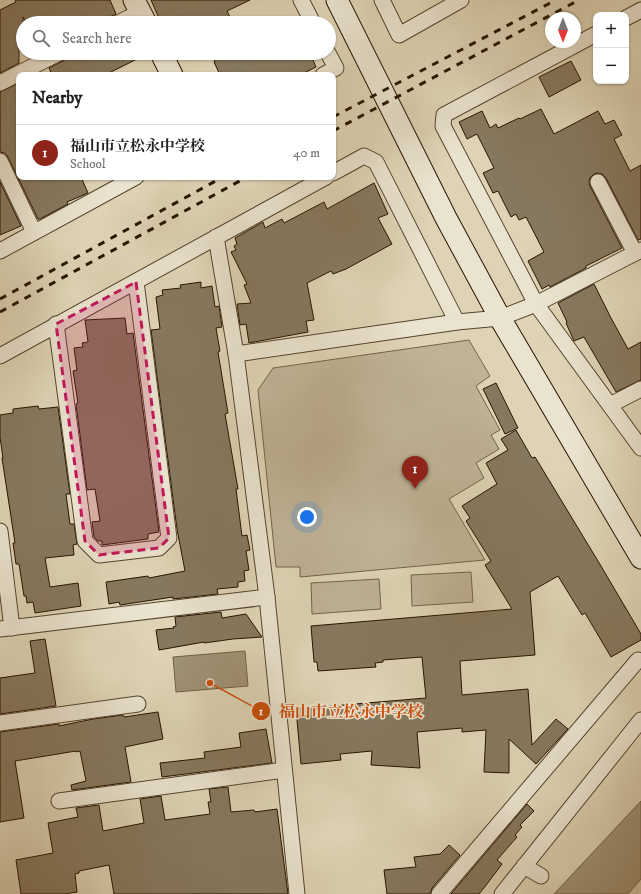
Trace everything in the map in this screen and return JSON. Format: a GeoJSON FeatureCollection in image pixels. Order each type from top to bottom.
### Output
{"type":"FeatureCollection","features":[{"type":"Feature","properties":{"kind":"street"},"geometry":{"type":"LineString","coordinates":[[301,0],[309,16]]}},
{"type":"Feature","properties":{"kind":"street"},"geometry":{"type":"LineString","coordinates":[[337,0],[446,218],[500,318],[641,558]]}},
{"type":"Feature","properties":{"kind":"street"},"geometry":{"type":"LineString","coordinates":[[382,0],[399,36],[461,0]]}},
{"type":"Feature","properties":{"kind":"street"},"geometry":{"type":"LineString","coordinates":[[629,16],[641,10]]}},
{"type":"Feature","properties":{"kind":"street"},"geometry":{"type":"LineString","coordinates":[[593,36],[444,115],[443,126],[536,304],[641,448]]}},
{"type":"Feature","properties":{"kind":"street"},"geometry":{"type":"LineString","coordinates":[[22,72],[45,60]]}},
{"type":"Feature","properties":{"kind":"street"},"geometry":{"type":"LineString","coordinates":[[164,60],[170,72]]}},
{"type":"Feature","properties":{"kind":"street"},"geometry":{"type":"LineString","coordinates":[[329,72],[336,68],[332,60]]}},
{"type":"Feature","properties":{"kind":"street"},"geometry":{"type":"LineString","coordinates":[[0,83],[16,75]]}},
{"type":"Feature","properties":{"kind":"street"},"geometry":{"type":"LineString","coordinates":[[336,171],[364,156],[376,162],[457,322]]}},
{"type":"Feature","properties":{"kind":"street"},"geometry":{"type":"LineString","coordinates":[[0,160],[34,232]]}},
{"type":"Feature","properties":{"kind":"street"},"geometry":{"type":"LineString","coordinates":[[0,251],[130,180]]}},
{"type":"Feature","properties":{"kind":"street"},"geometry":{"type":"LineString","coordinates":[[0,356],[320,180]]}},
{"type":"Feature","properties":{"kind":"street"},"geometry":{"type":"LineString","coordinates":[[236,354],[457,322],[500,318],[536,304],[638,251],[598,182]]}},
{"type":"Feature","properties":{"kind":"street"},"geometry":{"type":"LineString","coordinates":[[216,237],[236,354],[267,597],[297,894]]}},
{"type":"Feature","properties":{"kind":"street"},"geometry":{"type":"LineString","coordinates":[[56,324],[85,541],[99,555],[159,548],[169,538],[136,282]]}},
{"type":"Feature","properties":{"kind":"street"},"geometry":{"type":"LineString","coordinates":[[610,405],[641,389]]}},
{"type":"Feature","properties":{"kind":"street"},"geometry":{"type":"LineString","coordinates":[[0,531],[6,628],[267,597]]}},
{"type":"Feature","properties":{"kind":"street"},"geometry":{"type":"LineString","coordinates":[[439,894],[638,660]]}},
{"type":"Feature","properties":{"kind":"street"},"geometry":{"type":"LineString","coordinates":[[0,723],[138,704]]}},
{"type":"Feature","properties":{"kind":"street"},"geometry":{"type":"LineString","coordinates":[[502,894],[641,720]]}},
{"type":"Feature","properties":{"kind":"street"},"geometry":{"type":"LineString","coordinates":[[59,801],[284,770]]}},
{"type":"Feature","properties":{"kind":"street"},"geometry":{"type":"LineString","coordinates":[[524,866],[541,876]]}},
{"type":"Feature","properties":{"kind":"highlighted area"},"geometry":{"type":"Polygon","coordinates":[[[136,282],[169,538],[159,548],[99,555],[85,541],[56,324],[136,282]]]}},
{"type":"Feature","properties":{"kind":"shaded area"},"geometry":{"type":"Polygon","coordinates":[[[469,340],[490,376],[476,386],[500,430],[491,435],[499,449],[476,463],[484,478],[449,499],[485,560],[300,577],[300,567],[276,567],[258,390],[273,368],[469,340]]]}},
{"type":"Feature","properties":{"kind":"shaded area"},"geometry":{"type":"Polygon","coordinates":[[[471,572],[473,602],[412,606],[411,575],[471,572]]]}},
{"type":"Feature","properties":{"kind":"shaded area"},"geometry":{"type":"Polygon","coordinates":[[[379,579],[381,609],[312,614],[311,583],[379,579]]]}},
{"type":"Feature","properties":{"kind":"shaded area"},"geometry":{"type":"Polygon","coordinates":[[[245,651],[248,686],[176,692],[173,657],[245,651]]]}},
{"type":"Feature","properties":{"kind":"shaded area"},"geometry":{"type":"Polygon","coordinates":[[[641,801],[641,879],[628,894],[554,894],[641,801]]]}},
{"type":"Feature","properties":{"kind":"building"},"geometry":{"type":"Polygon","coordinates":[[[15,0],[110,0],[116,14],[112,16],[16,16],[16,60],[19,60],[19,63],[0,73],[0,10],[16,2],[15,0]]]}},
{"type":"Feature","properties":{"kind":"building"},"geometry":{"type":"Polygon","coordinates":[[[151,0],[250,0],[227,11],[230,16],[158,16],[151,0]]]}},
{"type":"Feature","properties":{"kind":"building"},"geometry":{"type":"Polygon","coordinates":[[[135,60],[111,72],[51,72],[49,68],[63,61],[135,60]]]}},
{"type":"Feature","properties":{"kind":"building"},"geometry":{"type":"Polygon","coordinates":[[[214,60],[313,60],[316,67],[306,72],[219,72],[214,60]]]}},
{"type":"Feature","properties":{"kind":"building"},"geometry":{"type":"Polygon","coordinates":[[[571,61],[581,80],[549,97],[539,77],[571,61]]]}},
{"type":"Feature","properties":{"kind":"building"},"geometry":{"type":"Polygon","coordinates":[[[16,84],[16,174],[8,157],[5,153],[0,152],[0,92],[16,84]]]}},
{"type":"Feature","properties":{"kind":"building"},"geometry":{"type":"Polygon","coordinates":[[[541,109],[554,134],[598,111],[605,124],[614,120],[622,135],[614,139],[630,171],[641,165],[641,239],[638,240],[606,178],[602,174],[594,174],[590,178],[590,186],[622,248],[586,266],[586,268],[550,287],[549,285],[542,289],[528,261],[544,252],[526,217],[519,220],[516,214],[511,217],[498,191],[493,193],[483,173],[494,168],[477,134],[467,139],[459,122],[482,111],[490,128],[496,124],[498,128],[541,109]]]}},
{"type":"Feature","properties":{"kind":"building"},"geometry":{"type":"Polygon","coordinates":[[[19,180],[82,180],[88,193],[67,202],[68,204],[38,219],[19,180]]]}},
{"type":"Feature","properties":{"kind":"building"},"geometry":{"type":"Polygon","coordinates":[[[0,182],[21,226],[0,235],[0,182]]]}},
{"type":"Feature","properties":{"kind":"building"},"geometry":{"type":"Polygon","coordinates":[[[374,183],[388,214],[378,218],[392,244],[346,269],[333,274],[331,271],[307,283],[314,320],[306,321],[308,332],[249,343],[246,324],[240,325],[237,304],[251,303],[244,285],[247,284],[231,252],[236,250],[234,246],[237,244],[235,238],[263,222],[265,228],[282,219],[284,223],[324,202],[327,209],[374,183]]]}},
{"type":"Feature","properties":{"kind":"building"},"geometry":{"type":"Polygon","coordinates":[[[201,282],[201,288],[212,286],[215,307],[219,306],[222,327],[216,328],[220,351],[218,352],[228,413],[225,414],[238,489],[236,489],[242,536],[247,535],[250,550],[246,551],[249,570],[244,571],[245,581],[238,582],[238,587],[217,589],[218,594],[173,599],[173,597],[120,605],[119,602],[109,604],[106,582],[148,576],[149,578],[185,571],[177,529],[151,330],[160,329],[156,297],[163,295],[162,290],[181,288],[180,285],[201,282]]]}},
{"type":"Feature","properties":{"kind":"building"},"geometry":{"type":"Polygon","coordinates":[[[594,284],[628,349],[641,342],[641,380],[616,392],[584,337],[574,341],[558,303],[594,284]]]}},
{"type":"Feature","properties":{"kind":"building"},"geometry":{"type":"Polygon","coordinates":[[[125,318],[127,334],[133,333],[159,532],[148,534],[148,539],[102,545],[102,541],[98,541],[94,537],[92,522],[100,521],[95,489],[87,490],[76,404],[78,403],[73,371],[77,370],[74,348],[83,347],[82,343],[88,342],[85,320],[125,318]]]}},
{"type":"Feature","properties":{"kind":"building"},"geometry":{"type":"Polygon","coordinates":[[[496,383],[518,428],[505,434],[483,389],[496,383]]]}},
{"type":"Feature","properties":{"kind":"building"},"geometry":{"type":"Polygon","coordinates":[[[38,406],[39,409],[58,407],[70,494],[66,494],[70,524],[74,524],[77,544],[73,545],[74,555],[45,558],[50,587],[78,583],[81,606],[35,613],[33,602],[27,603],[26,596],[24,596],[19,564],[16,564],[13,543],[15,543],[2,458],[0,415],[13,413],[13,409],[38,406]]]}},
{"type":"Feature","properties":{"kind":"building"},"geometry":{"type":"Polygon","coordinates":[[[516,430],[532,458],[535,457],[601,566],[641,634],[641,640],[611,657],[585,613],[582,615],[558,576],[530,592],[535,655],[460,661],[462,695],[528,689],[532,745],[556,719],[568,729],[536,764],[509,739],[509,773],[484,772],[486,730],[462,732],[462,728],[417,732],[420,768],[371,765],[372,751],[340,754],[341,760],[301,764],[296,709],[426,698],[422,657],[383,660],[383,662],[375,663],[376,667],[318,671],[317,662],[314,662],[311,626],[512,609],[485,565],[491,561],[466,521],[470,518],[462,506],[497,484],[486,463],[508,450],[501,439],[516,430]]]}},
{"type":"Feature","properties":{"kind":"building"},"geometry":{"type":"Polygon","coordinates":[[[221,612],[222,618],[246,614],[262,637],[204,642],[159,650],[156,630],[174,628],[173,627],[176,626],[175,617],[221,612]]]}},
{"type":"Feature","properties":{"kind":"building"},"geometry":{"type":"Polygon","coordinates":[[[45,639],[56,706],[0,714],[0,678],[35,673],[30,641],[45,639]]]}},
{"type":"Feature","properties":{"kind":"building"},"geometry":{"type":"Polygon","coordinates":[[[158,712],[163,739],[125,747],[131,782],[72,790],[71,785],[86,781],[80,751],[15,761],[24,818],[0,822],[0,732],[59,724],[59,726],[93,719],[123,715],[124,717],[158,712]]]}},
{"type":"Feature","properties":{"kind":"building"},"geometry":{"type":"Polygon","coordinates":[[[266,729],[272,763],[162,777],[160,763],[205,758],[204,752],[241,747],[239,733],[266,729]]]}},
{"type":"Feature","properties":{"kind":"building"},"geometry":{"type":"Polygon","coordinates":[[[228,787],[231,812],[254,810],[255,812],[277,809],[288,894],[114,894],[109,865],[79,871],[79,873],[75,874],[77,892],[64,894],[21,894],[16,860],[53,853],[48,823],[78,817],[76,808],[99,805],[103,831],[144,823],[140,799],[161,796],[165,820],[210,814],[208,802],[211,802],[209,789],[228,787]]]}},
{"type":"Feature","properties":{"kind":"building"},"geometry":{"type":"Polygon","coordinates":[[[527,804],[534,811],[520,825],[522,827],[515,835],[517,837],[497,860],[502,864],[479,894],[451,894],[527,804]]]}},
{"type":"Feature","properties":{"kind":"building"},"geometry":{"type":"Polygon","coordinates":[[[449,845],[460,855],[432,888],[430,894],[387,894],[384,870],[416,867],[414,857],[440,854],[449,845]]]}},
{"type":"Feature","properties":{"kind":"railway"},"geometry":{"type":"LineString","coordinates":[[336,115],[556,0]]}},
{"type":"Feature","properties":{"kind":"railway"},"geometry":{"type":"LineString","coordinates":[[336,129],[579,0]]}},
{"type":"Feature","properties":{"kind":"railway"},"geometry":{"type":"LineString","coordinates":[[0,299],[218,180]]}},
{"type":"Feature","properties":{"kind":"railway"},"geometry":{"type":"LineString","coordinates":[[0,312],[242,180]]}},
{"type":"Feature","properties":{"kind":"place","name":"福山市立松永中学校"},"geometry":{"type":"Point","coordinates":[415,489]}},
{"type":"Feature","properties":{"kind":"place","name":"福山市立松永中学校"},"geometry":{"type":"Point","coordinates":[210,683]}}]}
